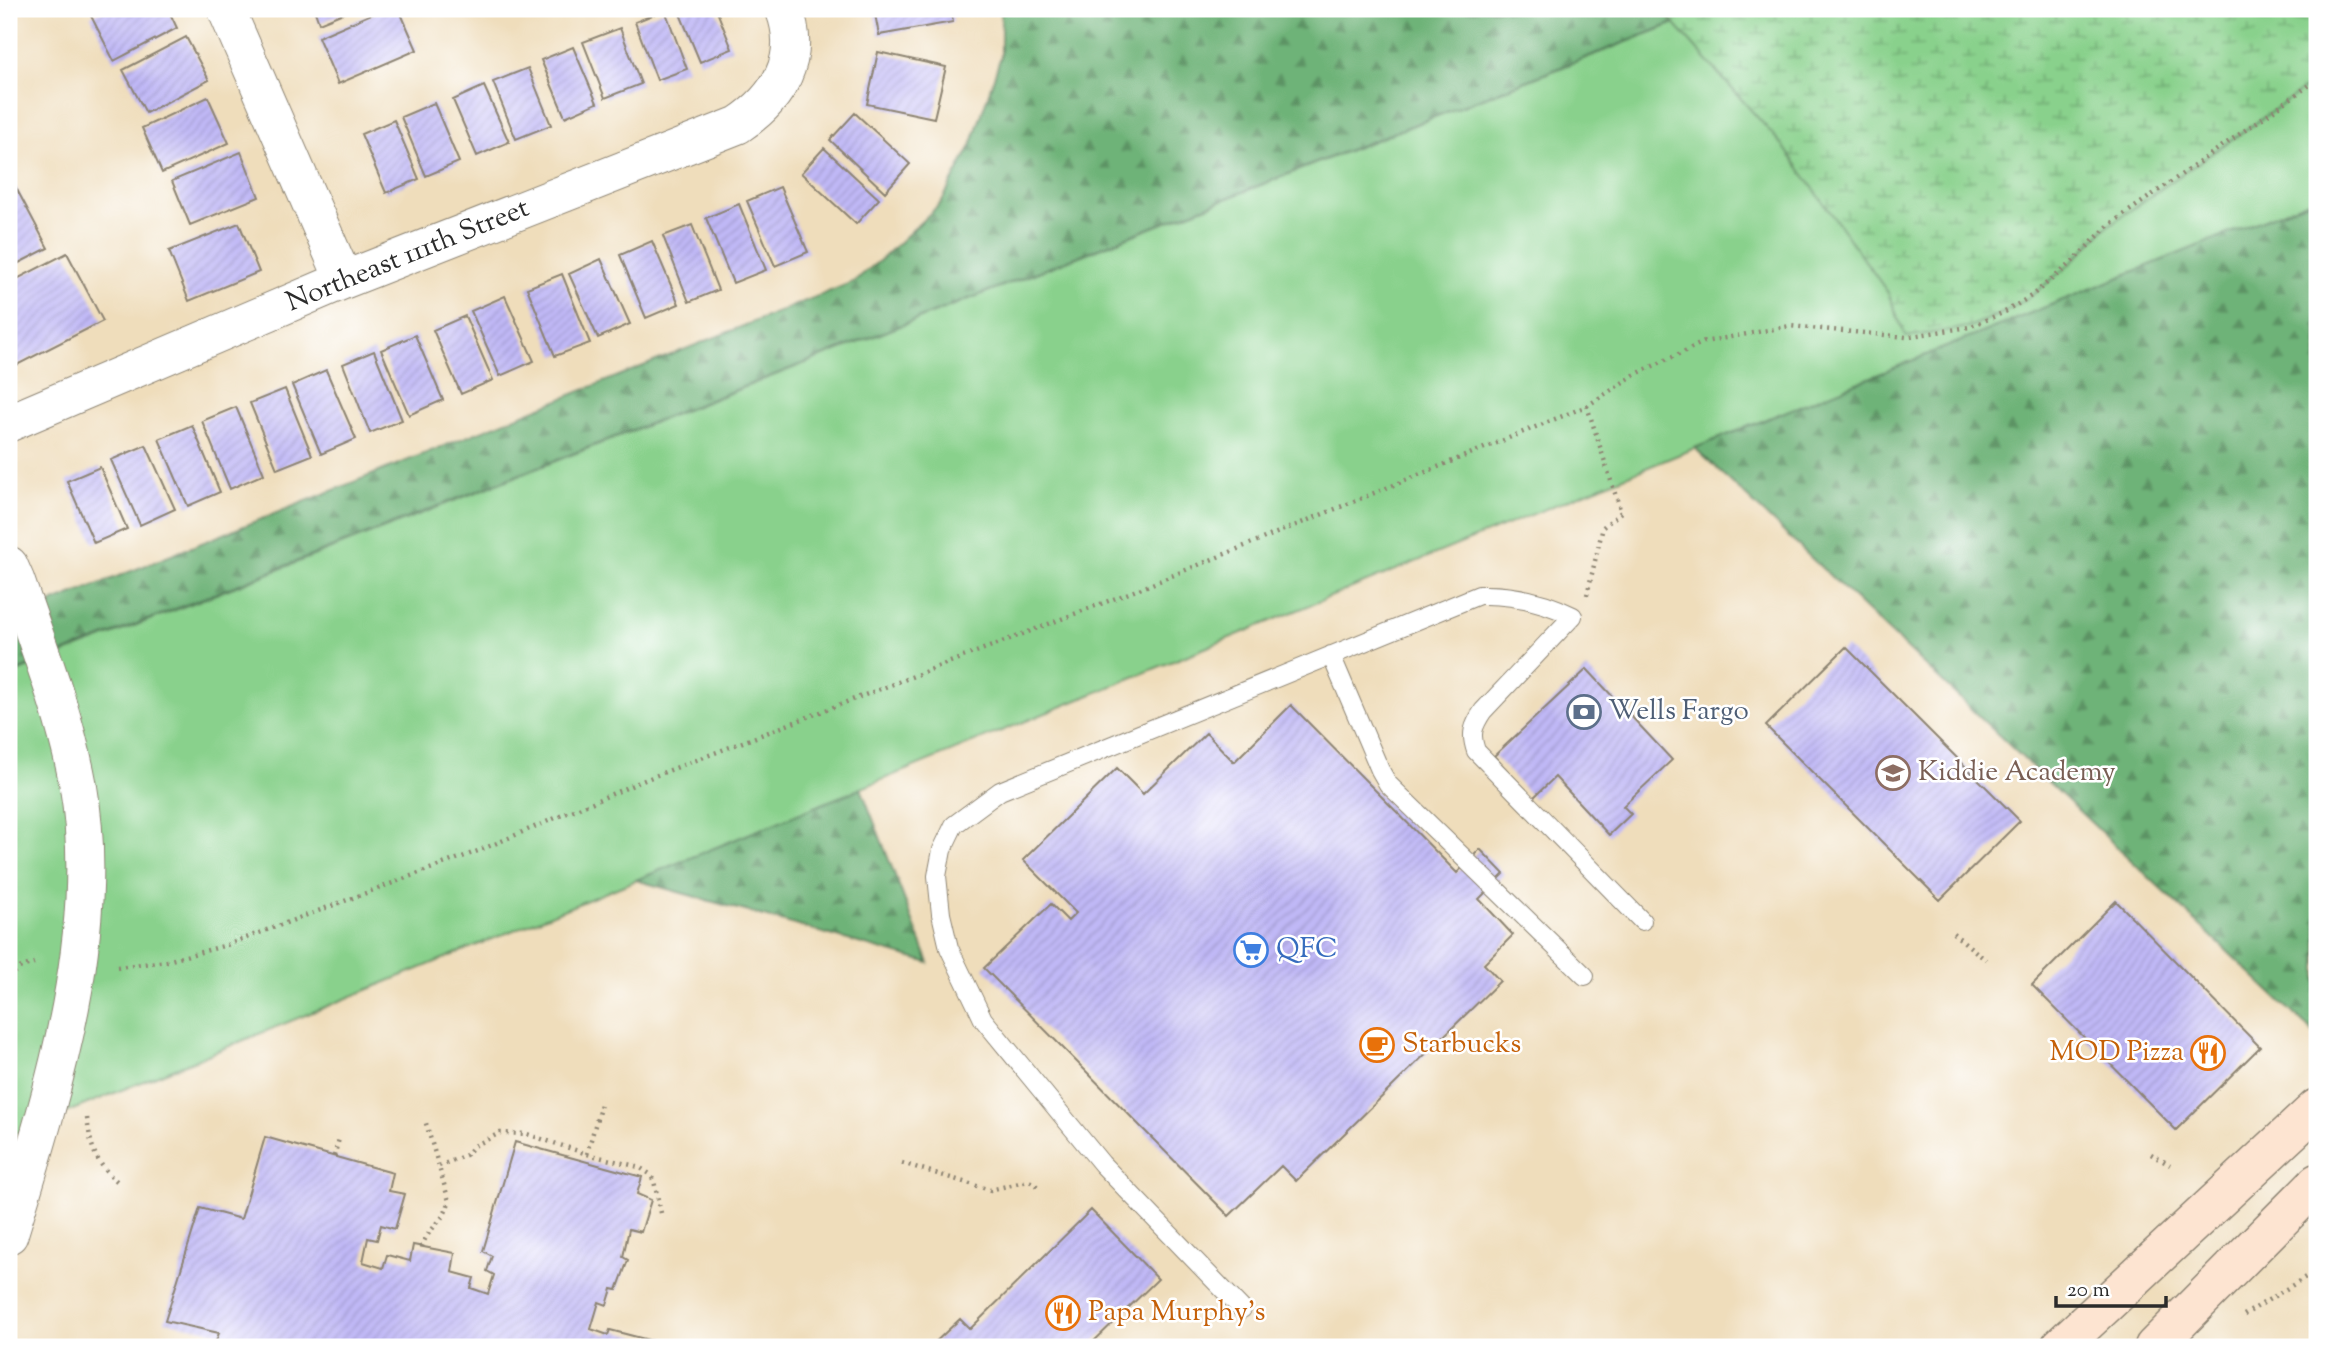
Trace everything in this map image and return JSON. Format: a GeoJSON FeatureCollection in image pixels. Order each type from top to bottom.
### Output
{"type":"FeatureCollection","features":[{"type":"Feature","properties":{"kind":"main road"},"geometry":{"type":"LineString","coordinates":[[2060,1347],[2317,1108]]}},
{"type":"Feature","properties":{"kind":"main road"},"geometry":{"type":"LineString","coordinates":[[2154,1347],[2317,1183]]}},
{"type":"Feature","properties":{"kind":"street"},"geometry":{"type":"LineString","coordinates":[[226,9],[344,280]]}},
{"type":"Feature","properties":{"kind":"street","name":"Northeast 111th Street"},"geometry":{"type":"LineString","coordinates":[[9,423],[344,280],[738,125],[757,112],[772,95],[787,67],[791,33],[784,9]]}},
{"type":"Feature","properties":{"kind":"street"},"geometry":{"type":"LineString","coordinates":[[9,565],[60,709],[78,785],[86,859],[78,963],[66,1027],[44,1117],[9,1236]]}},
{"type":"Feature","properties":{"kind":"lane"},"geometry":{"type":"LineString","coordinates":[[1242,1308],[1102,1164],[984,1019],[949,948],[941,914],[937,876],[942,850],[954,825],[1000,791],[1479,595],[1499,594],[1551,605],[1573,615],[1483,710],[1473,725],[1471,738],[1476,751],[1642,921]]}},
{"type":"Feature","properties":{"kind":"lane"},"geometry":{"type":"LineString","coordinates":[[1331,655],[1388,783],[1585,976]]}},
{"type":"Feature","properties":{"kind":"path"},"geometry":{"type":"LineString","coordinates":[[117,967],[167,961],[227,945],[478,851],[647,779],[1147,586],[1587,406],[1634,375],[1704,342],[1790,326],[1906,337],[1969,327],[2005,312],[2031,296],[2068,266],[2109,225],[2317,80]]}},
{"type":"Feature","properties":{"kind":"path"},"geometry":{"type":"LineString","coordinates":[[1586,596],[1603,527],[1621,512],[1587,406]]}},
{"type":"Feature","properties":{"kind":"path"},"geometry":{"type":"LineString","coordinates":[[1952,933],[1986,960]]}},
{"type":"Feature","properties":{"kind":"path"},"geometry":{"type":"LineString","coordinates":[[9,977],[19,968],[34,963]]}},
{"type":"Feature","properties":{"kind":"path"},"geometry":{"type":"LineString","coordinates":[[587,1154],[601,1104]]}},
{"type":"Feature","properties":{"kind":"path"},"geometry":{"type":"LineString","coordinates":[[87,1118],[93,1153],[108,1174],[118,1182]]}},
{"type":"Feature","properties":{"kind":"path"},"geometry":{"type":"LineString","coordinates":[[422,1247],[426,1234],[448,1210],[447,1191],[425,1120]]}},
{"type":"Feature","properties":{"kind":"path"},"geometry":{"type":"LineString","coordinates":[[439,1166],[466,1155],[474,1146],[500,1133],[527,1134],[587,1154],[639,1167],[650,1174],[661,1213]]}},
{"type":"Feature","properties":{"kind":"path"},"geometry":{"type":"LineString","coordinates":[[334,1156],[339,1139]]}},
{"type":"Feature","properties":{"kind":"path"},"geometry":{"type":"LineString","coordinates":[[2151,1154],[2170,1165]]}},
{"type":"Feature","properties":{"kind":"path"},"geometry":{"type":"LineString","coordinates":[[902,1163],[990,1189],[1028,1181],[1040,1189]]}},
{"type":"Feature","properties":{"kind":"path"},"geometry":{"type":"LineString","coordinates":[[2238,1321],[2258,1305],[2317,1270]]}},
{"type":"Feature","properties":{"kind":"green space"},"geometry":{"type":"Polygon","coordinates":[[[1001,9],[1661,9],[1674,23],[9,674],[9,620],[853,282],[884,257],[941,203],[971,146],[1001,56],[1001,9]]]}},
{"type":"Feature","properties":{"kind":"green space"},"geometry":{"type":"Polygon","coordinates":[[[1661,9],[2317,9],[2317,80],[2109,225],[2068,266],[2031,296],[2005,312],[1969,327],[1906,337],[1888,293],[1784,147],[1661,9]]]}},
{"type":"Feature","properties":{"kind":"green space"},"geometry":{"type":"Polygon","coordinates":[[[1711,9],[2317,9],[2317,198],[1695,448],[9,1136],[9,675],[1711,9]]]}},
{"type":"Feature","properties":{"kind":"green space"},"geometry":{"type":"Polygon","coordinates":[[[2317,198],[2317,1036],[1695,448],[2317,198]]]}},
{"type":"Feature","properties":{"kind":"green space"},"geometry":{"type":"Polygon","coordinates":[[[861,788],[929,963],[636,880],[861,788]]]}},
{"type":"Feature","properties":{"kind":"building"},"geometry":{"type":"Polygon","coordinates":[[[106,9],[168,9],[177,28],[114,61],[91,16],[106,9]]]}},
{"type":"Feature","properties":{"kind":"building"},"geometry":{"type":"Polygon","coordinates":[[[314,9],[353,9],[319,23],[314,9]]]}},
{"type":"Feature","properties":{"kind":"building"},"geometry":{"type":"Polygon","coordinates":[[[383,9],[399,9],[417,50],[338,84],[318,37],[383,9]]]}},
{"type":"Feature","properties":{"kind":"building"},"geometry":{"type":"Polygon","coordinates":[[[678,9],[716,9],[732,49],[700,62],[678,9]]]}},
{"type":"Feature","properties":{"kind":"building"},"geometry":{"type":"Polygon","coordinates":[[[874,9],[951,9],[953,22],[879,35],[874,9]]]}},
{"type":"Feature","properties":{"kind":"building"},"geometry":{"type":"Polygon","coordinates":[[[665,10],[687,69],[657,80],[635,22],[665,10]]]}},
{"type":"Feature","properties":{"kind":"building"},"geometry":{"type":"Polygon","coordinates":[[[620,28],[641,84],[605,98],[583,42],[620,28]]]}},
{"type":"Feature","properties":{"kind":"building"},"geometry":{"type":"Polygon","coordinates":[[[186,37],[209,80],[146,113],[123,70],[186,37]]]}},
{"type":"Feature","properties":{"kind":"building"},"geometry":{"type":"Polygon","coordinates":[[[573,47],[597,103],[565,117],[541,60],[573,47]]]}},
{"type":"Feature","properties":{"kind":"building"},"geometry":{"type":"Polygon","coordinates":[[[878,52],[946,67],[934,118],[867,104],[878,52]]]}},
{"type":"Feature","properties":{"kind":"building"},"geometry":{"type":"Polygon","coordinates":[[[528,68],[551,125],[516,139],[493,82],[528,68]]]}},
{"type":"Feature","properties":{"kind":"building"},"geometry":{"type":"Polygon","coordinates":[[[484,86],[509,142],[477,156],[453,100],[484,86]]]}},
{"type":"Feature","properties":{"kind":"building"},"geometry":{"type":"Polygon","coordinates":[[[208,97],[229,143],[162,173],[142,128],[208,97]]]}},
{"type":"Feature","properties":{"kind":"building"},"geometry":{"type":"Polygon","coordinates":[[[434,103],[459,162],[426,176],[401,117],[434,103]]]}},
{"type":"Feature","properties":{"kind":"building"},"geometry":{"type":"Polygon","coordinates":[[[855,113],[910,164],[885,192],[830,140],[855,113]]]}},
{"type":"Feature","properties":{"kind":"building"},"geometry":{"type":"Polygon","coordinates":[[[394,120],[419,179],[386,193],[361,134],[394,120]]]}},
{"type":"Feature","properties":{"kind":"building"},"geometry":{"type":"Polygon","coordinates":[[[824,148],[879,199],[856,224],[801,173],[824,148]]]}},
{"type":"Feature","properties":{"kind":"building"},"geometry":{"type":"Polygon","coordinates":[[[241,152],[259,197],[190,225],[172,181],[241,152]]]}},
{"type":"Feature","properties":{"kind":"building"},"geometry":{"type":"Polygon","coordinates":[[[14,184],[48,248],[9,268],[9,187],[14,184]]]}},
{"type":"Feature","properties":{"kind":"building"},"geometry":{"type":"Polygon","coordinates":[[[780,187],[808,252],[775,266],[747,201],[780,187]]]}},
{"type":"Feature","properties":{"kind":"building"},"geometry":{"type":"Polygon","coordinates":[[[739,204],[766,270],[733,283],[706,218],[739,204]]]}},
{"type":"Feature","properties":{"kind":"building"},"geometry":{"type":"Polygon","coordinates":[[[239,223],[259,272],[189,301],[169,251],[239,223]]]}},
{"type":"Feature","properties":{"kind":"building"},"geometry":{"type":"Polygon","coordinates":[[[692,225],[718,290],[689,302],[663,236],[692,225]]]}},
{"type":"Feature","properties":{"kind":"building"},"geometry":{"type":"Polygon","coordinates":[[[652,241],[679,304],[646,318],[620,255],[652,241]]]}},
{"type":"Feature","properties":{"kind":"building"},"geometry":{"type":"Polygon","coordinates":[[[67,253],[103,321],[13,367],[9,359],[9,283],[67,253]]]}},
{"type":"Feature","properties":{"kind":"building"},"geometry":{"type":"Polygon","coordinates":[[[601,259],[630,324],[598,338],[569,274],[601,259]]]}},
{"type":"Feature","properties":{"kind":"building"},"geometry":{"type":"Polygon","coordinates":[[[562,274],[590,343],[555,356],[527,288],[562,274]]]}},
{"type":"Feature","properties":{"kind":"building"},"geometry":{"type":"Polygon","coordinates":[[[505,296],[534,361],[500,376],[471,311],[505,296]]]}},
{"type":"Feature","properties":{"kind":"building"},"geometry":{"type":"Polygon","coordinates":[[[465,316],[493,380],[461,394],[433,330],[465,316]]]}},
{"type":"Feature","properties":{"kind":"building"},"geometry":{"type":"Polygon","coordinates":[[[415,335],[443,400],[409,415],[381,350],[415,335]]]}},
{"type":"Feature","properties":{"kind":"building"},"geometry":{"type":"Polygon","coordinates":[[[374,351],[402,420],[370,433],[343,364],[374,351]]]}},
{"type":"Feature","properties":{"kind":"building"},"geometry":{"type":"Polygon","coordinates":[[[326,370],[356,439],[321,454],[292,385],[326,370]]]}},
{"type":"Feature","properties":{"kind":"building"},"geometry":{"type":"Polygon","coordinates":[[[285,389],[312,455],[277,469],[250,403],[285,389]]]}},
{"type":"Feature","properties":{"kind":"building"},"geometry":{"type":"Polygon","coordinates":[[[236,407],[264,474],[230,489],[202,421],[236,407]]]}},
{"type":"Feature","properties":{"kind":"building"},"geometry":{"type":"Polygon","coordinates":[[[192,425],[220,492],[188,506],[159,439],[192,425]]]}},
{"type":"Feature","properties":{"kind":"building"},"geometry":{"type":"Polygon","coordinates":[[[146,445],[175,509],[140,525],[111,460],[146,445]]]}},
{"type":"Feature","properties":{"kind":"building"},"geometry":{"type":"Polygon","coordinates":[[[100,467],[127,529],[94,543],[67,481],[100,467]]]}},
{"type":"Feature","properties":{"kind":"building","name":"Kiddie Academy"},"geometry":{"type":"Polygon","coordinates":[[[1846,647],[2020,821],[1940,900],[1766,726],[1846,647]]]}},
{"type":"Feature","properties":{"kind":"building","name":"Wells Fargo"},"geometry":{"type":"Polygon","coordinates":[[[1587,669],[1672,760],[1623,806],[1631,814],[1609,835],[1555,777],[1533,798],[1494,756],[1587,669]]]}},
{"type":"Feature","properties":{"kind":"building","name":"QFC"},"geometry":{"type":"Polygon","coordinates":[[[1291,705],[1457,873],[1480,849],[1504,874],[1479,899],[1513,935],[1484,964],[1500,981],[1296,1181],[1281,1166],[1229,1216],[984,968],[1051,904],[1068,921],[1076,913],[1023,860],[1117,768],[1143,794],[1206,733],[1234,762],[1291,705]]]}},
{"type":"Feature","properties":{"kind":"building"},"geometry":{"type":"Polygon","coordinates":[[[2116,901],[2260,1047],[2176,1130],[2032,985],[2116,901]]]}},
{"type":"Feature","properties":{"kind":"building"},"geometry":{"type":"Polygon","coordinates":[[[265,1137],[393,1173],[389,1191],[405,1194],[395,1229],[381,1225],[377,1240],[368,1238],[363,1262],[383,1268],[387,1255],[410,1261],[413,1245],[455,1253],[452,1272],[474,1278],[471,1288],[488,1294],[494,1275],[487,1271],[492,1256],[483,1251],[515,1142],[642,1177],[637,1194],[651,1200],[641,1232],[629,1229],[623,1257],[628,1260],[617,1290],[612,1289],[607,1305],[599,1302],[591,1329],[608,1335],[610,1330],[660,1343],[658,1347],[214,1347],[219,1333],[165,1321],[200,1208],[241,1219],[265,1137]]]}},
{"type":"Feature","properties":{"kind":"building"},"geometry":{"type":"Polygon","coordinates":[[[1091,1210],[1158,1279],[1088,1347],[930,1347],[960,1319],[970,1329],[1091,1210]]]}},
{"type":"Feature","properties":{"kind":"place","name":"Wells Fargo"},"geometry":{"type":"Point","coordinates":[1584,712]}},
{"type":"Feature","properties":{"kind":"place","name":"Kiddie Academy"},"geometry":{"type":"Point","coordinates":[1893,773]}},
{"type":"Feature","properties":{"kind":"place","name":"QFC"},"geometry":{"type":"Point","coordinates":[1251,950]}},
{"type":"Feature","properties":{"kind":"place","name":"Starbucks"},"geometry":{"type":"Point","coordinates":[1377,1045]}},
{"type":"Feature","properties":{"kind":"place","name":"MOD Pizza"},"geometry":{"type":"Point","coordinates":[2208,1053]}},
{"type":"Feature","properties":{"kind":"place","name":"Papa Murphy's"},"geometry":{"type":"Point","coordinates":[1063,1313]}}]}
